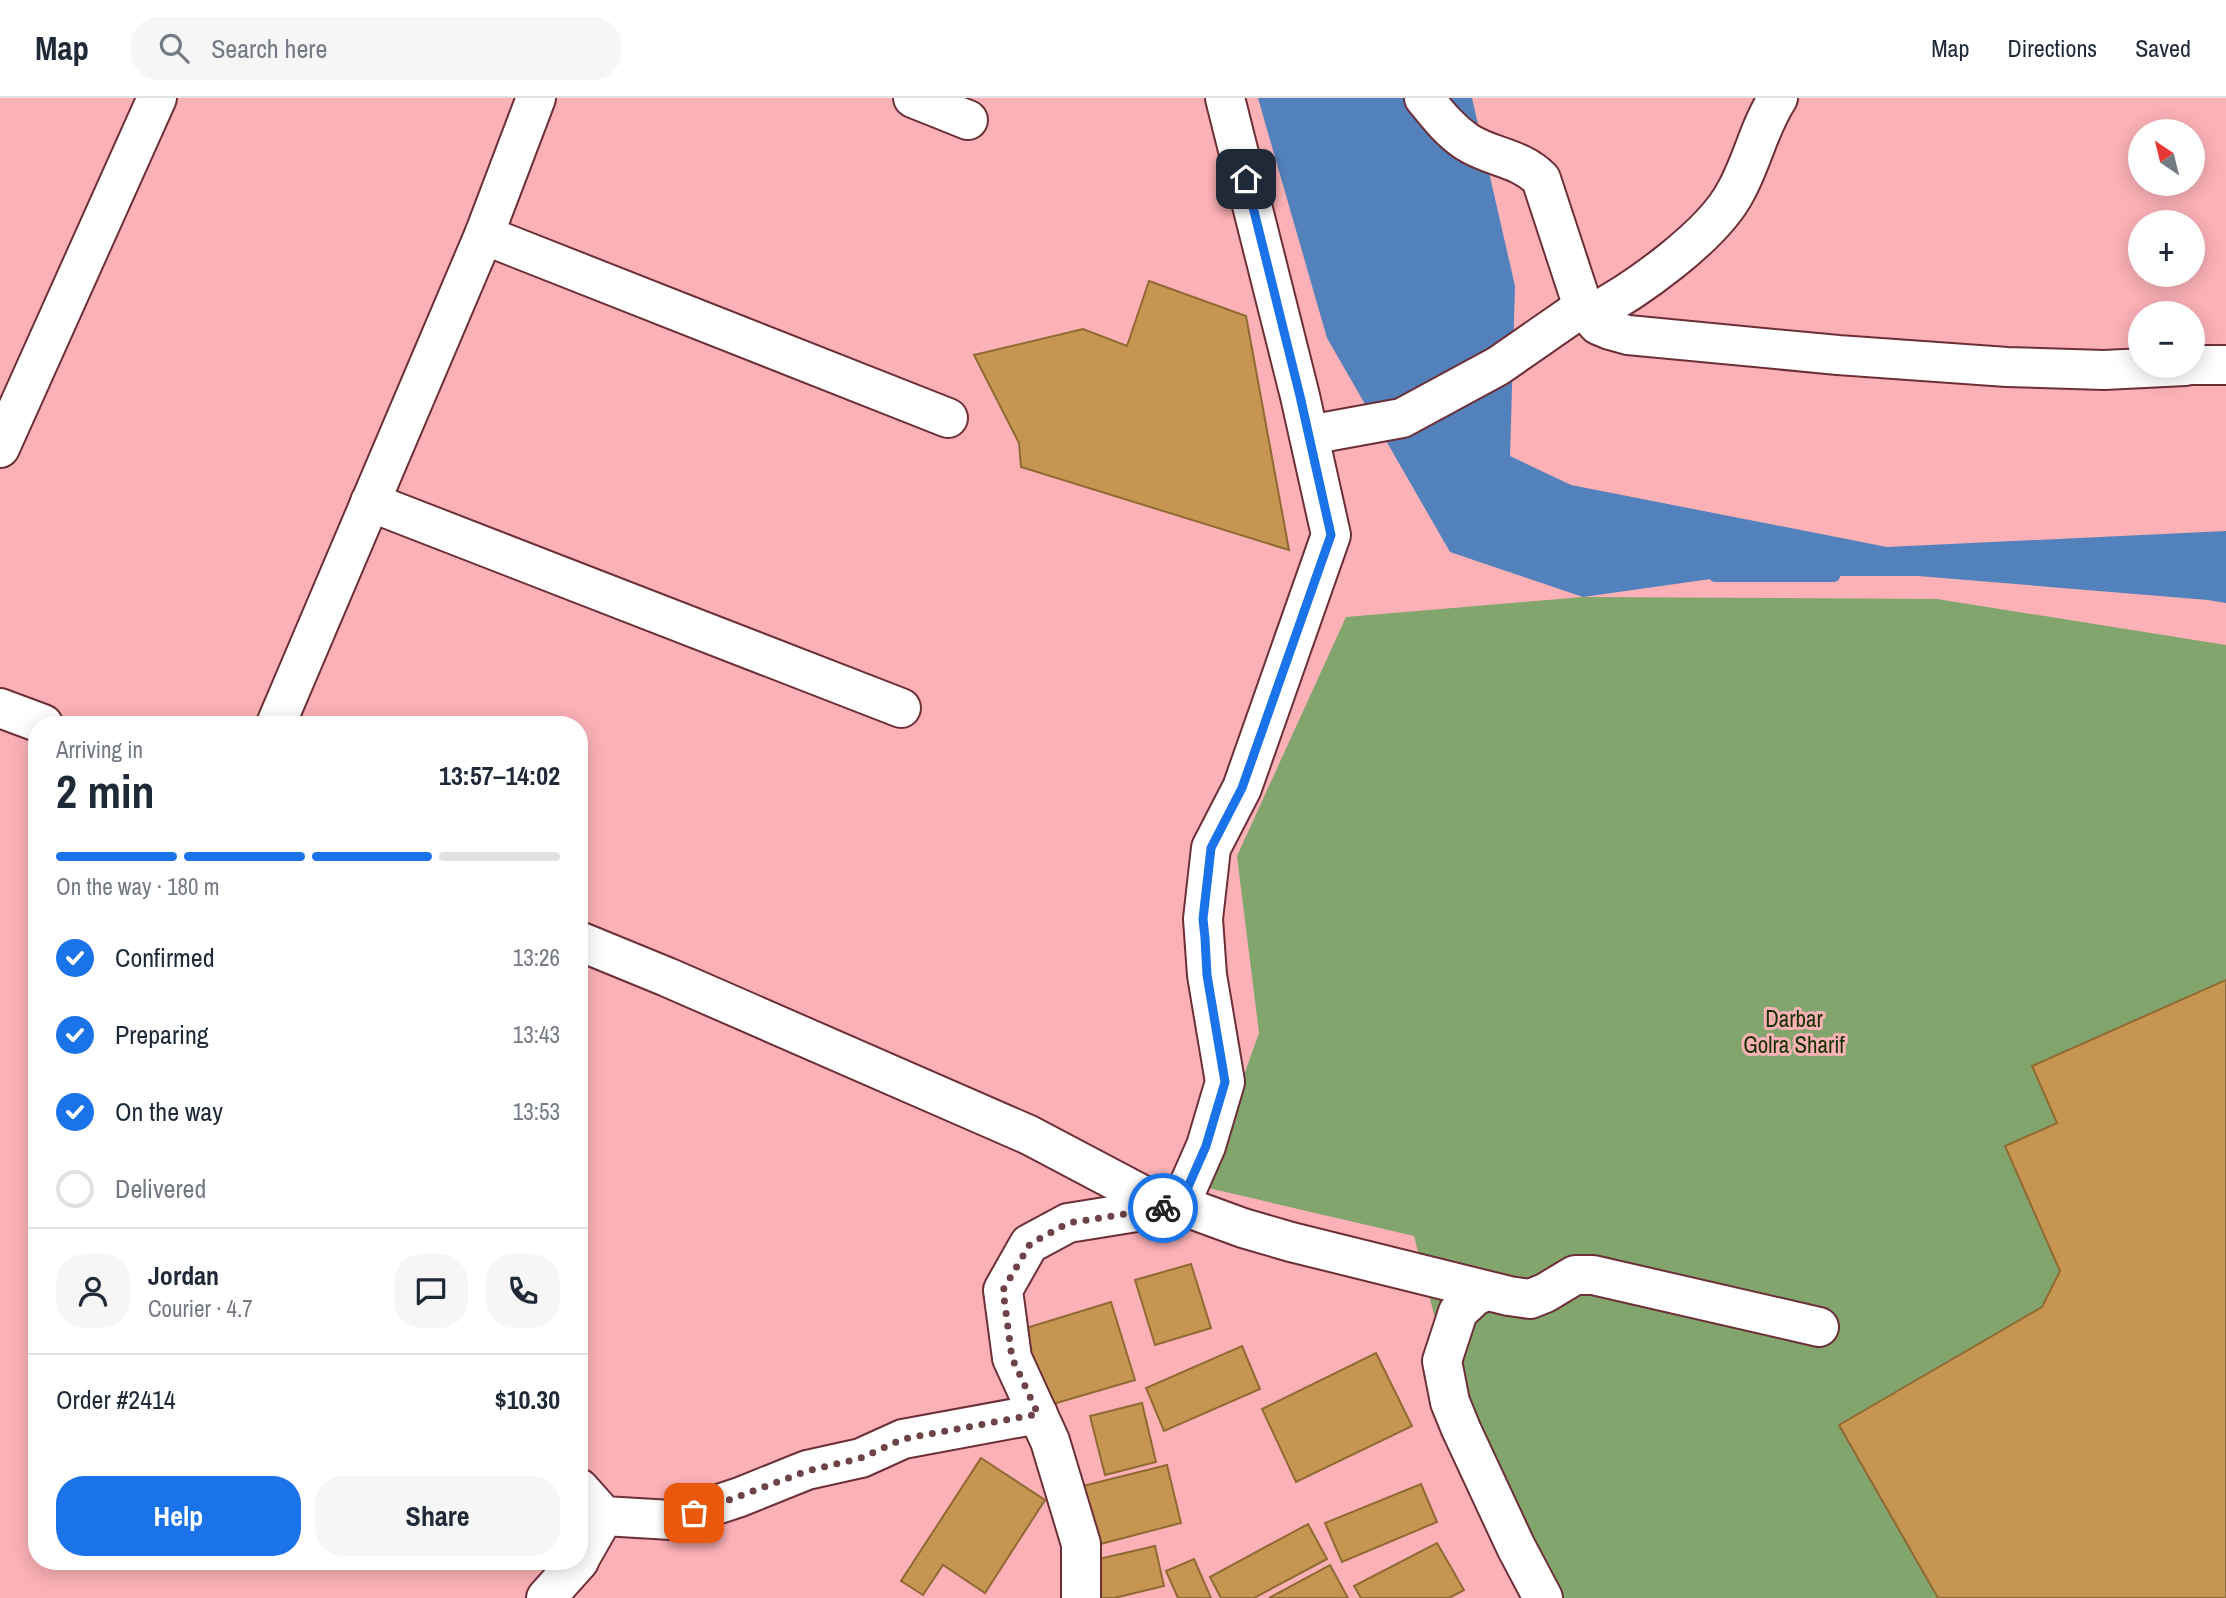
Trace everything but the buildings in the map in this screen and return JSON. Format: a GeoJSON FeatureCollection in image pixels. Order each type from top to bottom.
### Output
{"type":"FeatureCollection","features":[{"type":"Feature","properties":{"kind":"street"},"geometry":{"type":"LineString","coordinates":[[0,448],[157,98]]}},
{"type":"Feature","properties":{"kind":"street"},"geometry":{"type":"LineString","coordinates":[[279,716],[484,235],[536,98]]}},
{"type":"Feature","properties":{"kind":"street"},"geometry":{"type":"LineString","coordinates":[[913,98],[968,120]]}},
{"type":"Feature","properties":{"kind":"street"},"geometry":{"type":"LineString","coordinates":[[1180,1205],[1206,1146],[1225,1082],[1205,953],[1203,919],[1211,848],[1242,788],[1331,535],[1309,435],[1225,98]]}},
{"type":"Feature","properties":{"kind":"street"},"geometry":{"type":"LineString","coordinates":[[1424,98],[1446,125],[1468,142],[1530,168],[1541,180],[1586,311],[1598,325],[1610,330],[1628,335],[1838,355],[2021,368],[2128,369]]}},
{"type":"Feature","properties":{"kind":"street"},"geometry":{"type":"LineString","coordinates":[[1309,435],[1402,418],[1498,366],[1586,311],[1633,290],[1718,217],[1735,194],[1768,114],[1778,98]]}},
{"type":"Feature","properties":{"kind":"street"},"geometry":{"type":"LineString","coordinates":[[484,235],[948,418]]}},
{"type":"Feature","properties":{"kind":"street"},"geometry":{"type":"LineString","coordinates":[[2205,365],[2226,365]]}},
{"type":"Feature","properties":{"kind":"street"},"geometry":{"type":"LineString","coordinates":[[370,502],[901,708]]}},
{"type":"Feature","properties":{"kind":"street"},"geometry":{"type":"LineString","coordinates":[[0,708],[28,718]]}},
{"type":"Feature","properties":{"kind":"street"},"geometry":{"type":"LineString","coordinates":[[588,945],[1029,1135],[1152,1200],[1180,1205],[1279,1238],[1488,1291],[1530,1298],[1545,1293],[1575,1275],[1593,1275],[1819,1327]]}},
{"type":"Feature","properties":{"kind":"street"},"geometry":{"type":"LineString","coordinates":[[1081,1598],[1081,1544],[1050,1441],[1012,1358],[1003,1290],[1030,1244],[1068,1223],[1180,1205]]}},
{"type":"Feature","properties":{"kind":"street"},"geometry":{"type":"LineString","coordinates":[[1488,1291],[1475,1296],[1458,1312],[1442,1361],[1450,1402],[1475,1462],[1543,1598]]}},
{"type":"Feature","properties":{"kind":"street"},"geometry":{"type":"LineString","coordinates":[[588,1498],[604,1516],[671,1520],[807,1471],[861,1458],[903,1439],[1038,1414]]}},
{"type":"Feature","properties":{"kind":"street"},"geometry":{"type":"LineString","coordinates":[[588,1544],[604,1516]]}},
{"type":"Feature","properties":{"kind":"street"},"geometry":{"type":"LineString","coordinates":[[546,1598],[570,1570]]}},
{"type":"Feature","properties":{"kind":"green space","name":"Darbar Golra Sharif"},"geometry":{"type":"Polygon","coordinates":[[[1583,597],[1937,599],[2226,645],[2226,1598],[1561,1598],[1532,1565],[1440,1338],[1414,1236],[1204,1187],[1259,1033],[1237,856],[1346,617],[1583,597]]]}},
{"type":"Feature","properties":{"kind":"water"},"geometry":{"type":"Polygon","coordinates":[[[1258,98],[1472,98],[1515,286],[1510,456],[1571,485],[1887,547],[2226,531],[2226,603],[1918,576],[1732,576],[1583,597],[1450,552],[1327,338],[1258,98]]]}},
{"type":"Feature","properties":{"kind":"waterway"},"geometry":{"type":"LineString","coordinates":[[1715,576],[1834,576]]}},
{"type":"Feature","properties":{"kind":"way so far"},"geometry":{"type":"LineString","coordinates":[[694,1513],[807,1471],[861,1458],[903,1439],[1038,1414],[1012,1358],[1003,1290],[1030,1244],[1068,1223],[1163,1208]]}},
{"type":"Feature","properties":{"kind":"route"},"geometry":{"type":"LineString","coordinates":[[1163,1208],[1180,1205],[1206,1146],[1225,1082],[1207,975],[1203,919],[1211,848],[1242,788],[1331,535],[1300,396],[1246,179]]}}]}
